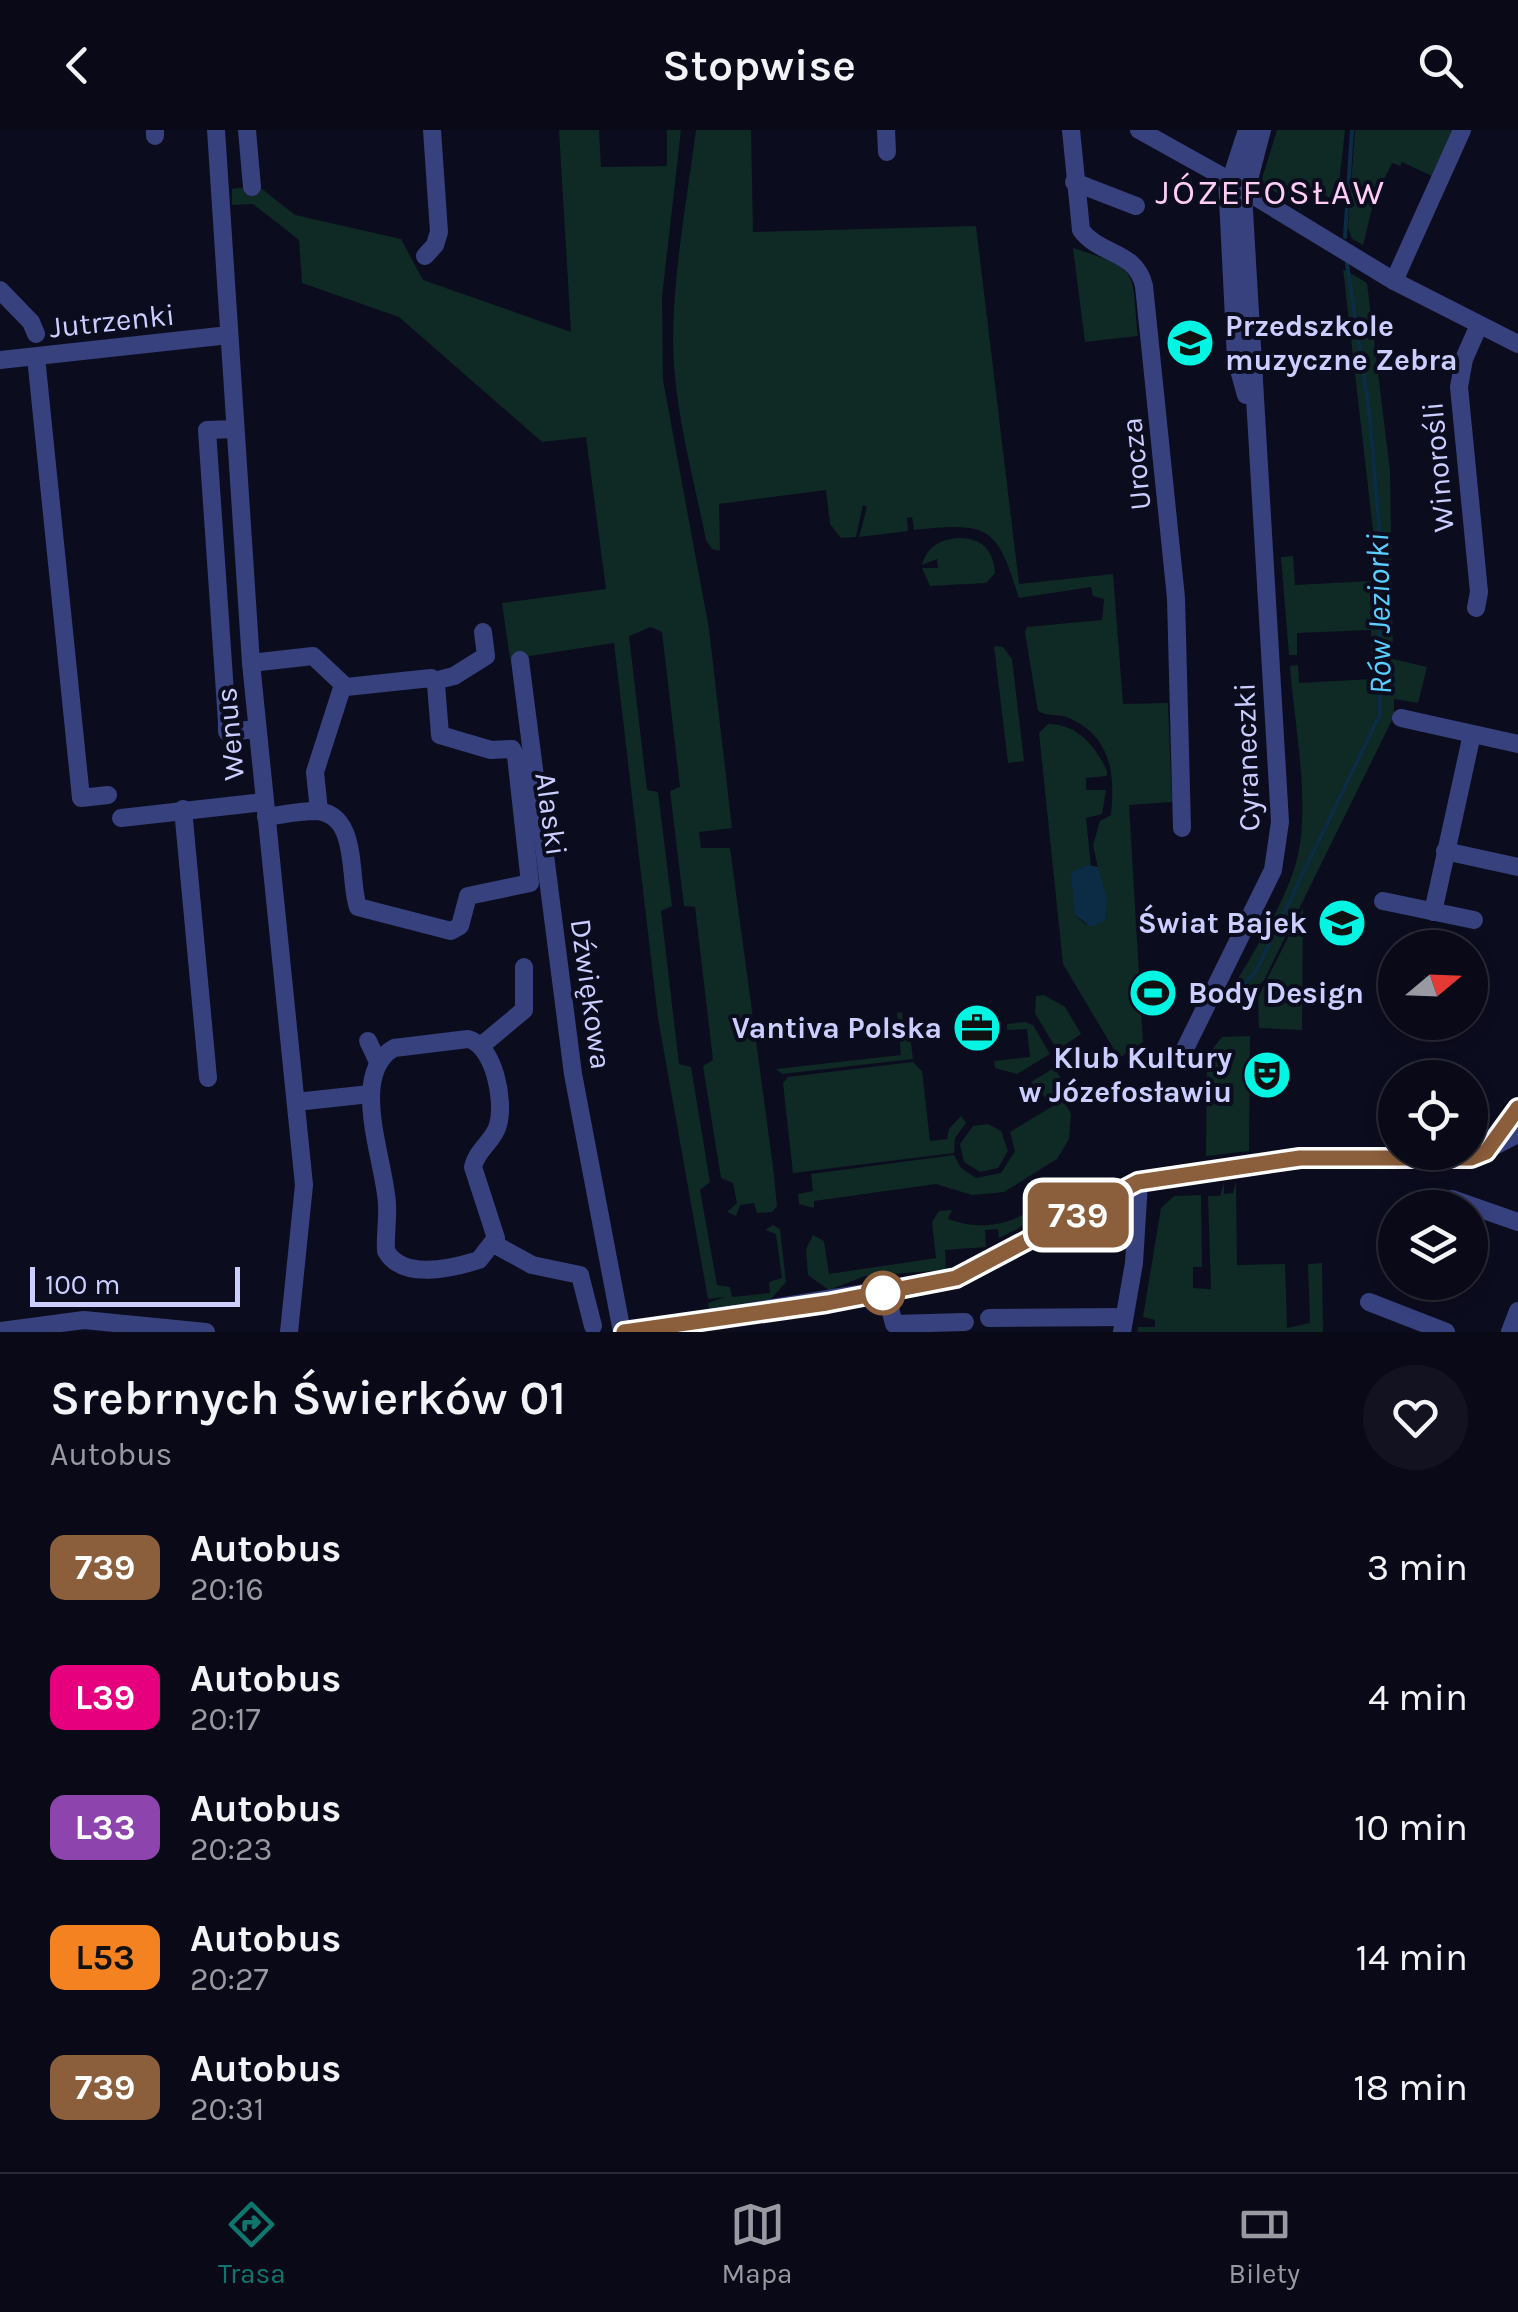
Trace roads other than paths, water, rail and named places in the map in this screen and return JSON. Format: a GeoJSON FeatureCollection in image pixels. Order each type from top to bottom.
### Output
{"type":"FeatureCollection","features":[{"type":"Feature","properties":{"kind":"street","name":"Wenus"},"geometry":{"type":"LineString","coordinates":[[216,130],[245,578],[254,623],[251,663],[304,1207],[289,1332]]}},
{"type":"Feature","properties":{"kind":"street"},"geometry":{"type":"LineString","coordinates":[[247,130],[252,186]]}},
{"type":"Feature","properties":{"kind":"street"},"geometry":{"type":"LineString","coordinates":[[425,256],[435,246],[439,232],[432,130]]}},
{"type":"Feature","properties":{"kind":"street"},"geometry":{"type":"LineString","coordinates":[[886,130],[886,152]]}},
{"type":"Feature","properties":{"kind":"street","name":"Urocza"},"geometry":{"type":"LineString","coordinates":[[1072,130],[1074,182],[1082,230],[1090,242],[1130,259],[1144,286],[1176,598],[1182,828]]}},
{"type":"Feature","properties":{"kind":"street"},"geometry":{"type":"LineString","coordinates":[[1139,130],[1394,280],[1518,344]]}},
{"type":"Feature","properties":{"kind":"street","name":"Cyraneczki"},"geometry":{"type":"LineString","coordinates":[[1178,1061],[1214,994],[1278,850],[1279,758],[1255,429],[1241,321],[1238,185],[1247,130]]}},
{"type":"Feature","properties":{"kind":"street","name":"Cyraneczki"},"geometry":{"type":"LineString","coordinates":[[1241,321],[1242,222],[1238,185],[1262,130]]}},
{"type":"Feature","properties":{"kind":"street"},"geometry":{"type":"LineString","coordinates":[[1394,280],[1462,130]]}},
{"type":"Feature","properties":{"kind":"street"},"geometry":{"type":"LineString","coordinates":[[1074,182],[1136,206]]}},
{"type":"Feature","properties":{"kind":"street"},"geometry":{"type":"LineString","coordinates":[[1242,222],[1251,208],[1268,204]]}},
{"type":"Feature","properties":{"kind":"street"},"geometry":{"type":"LineString","coordinates":[[0,290],[31,322],[36,334]]}},
{"type":"Feature","properties":{"kind":"street","name":"Winorośli"},"geometry":{"type":"LineString","coordinates":[[1476,608],[1479,592],[1459,387],[1464,360],[1479,325]]}},
{"type":"Feature","properties":{"kind":"street","name":"Jutrzenki"},"geometry":{"type":"LineString","coordinates":[[0,360],[229,336]]}},
{"type":"Feature","properties":{"kind":"street"},"geometry":{"type":"LineString","coordinates":[[36,356],[81,798],[108,795]]}},
{"type":"Feature","properties":{"kind":"street"},"geometry":{"type":"LineString","coordinates":[[235,429],[206,430],[216,580],[228,732],[257,728]]}},
{"type":"Feature","properties":{"kind":"street"},"geometry":{"type":"LineString","coordinates":[[216,580],[245,578]]}},
{"type":"Feature","properties":{"kind":"street"},"geometry":{"type":"LineString","coordinates":[[251,663],[312,656],[346,687],[434,681],[454,676],[486,656],[483,632]]}},
{"type":"Feature","properties":{"kind":"street","name":"Dźwiękowa"},"geometry":{"type":"LineString","coordinates":[[520,660],[573,1074],[624,1332]]}},
{"type":"Feature","properties":{"kind":"street","name":"Alaski"},"geometry":{"type":"LineString","coordinates":[[319,810],[347,836],[358,907],[454,931],[468,896],[530,883],[516,756],[512,749],[491,750],[440,735],[434,681]]}},
{"type":"Feature","properties":{"kind":"street"},"geometry":{"type":"LineString","coordinates":[[120,818],[183,809],[319,810],[318,759],[346,687]]}},
{"type":"Feature","properties":{"kind":"street"},"geometry":{"type":"LineString","coordinates":[[1401,718],[1518,744]]}},
{"type":"Feature","properties":{"kind":"street"},"geometry":{"type":"LineString","coordinates":[[1433,912],[1472,734]]}},
{"type":"Feature","properties":{"kind":"street"},"geometry":{"type":"LineString","coordinates":[[183,809],[208,1078]]}},
{"type":"Feature","properties":{"kind":"street"},"geometry":{"type":"LineString","coordinates":[[1445,851],[1518,867]]}},
{"type":"Feature","properties":{"kind":"street"},"geometry":{"type":"LineString","coordinates":[[1382,901],[1474,920]]}},
{"type":"Feature","properties":{"kind":"street"},"geometry":{"type":"LineString","coordinates":[[482,1045],[524,1010],[524,967]]}},
{"type":"Feature","properties":{"kind":"street"},"geometry":{"type":"LineString","coordinates":[[468,1040],[482,1045],[492,1060],[499,1118],[474,1167],[494,1224],[494,1244],[479,1260],[446,1268],[403,1266],[389,1257],[387,1203],[370,1094],[378,1062],[388,1052],[407,1046],[468,1040]]}},
{"type":"Feature","properties":{"kind":"street"},"geometry":{"type":"LineString","coordinates":[[368,1041],[378,1062]]}},
{"type":"Feature","properties":{"kind":"street"},"geometry":{"type":"LineString","coordinates":[[296,1102],[370,1094]]}},
{"type":"Feature","properties":{"kind":"street"},"geometry":{"type":"LineString","coordinates":[[1502,1147],[1518,1108]]}},
{"type":"Feature","properties":{"kind":"street"},"geometry":{"type":"LineString","coordinates":[[624,1332],[886,1293],[974,1272],[1138,1182],[1300,1158],[1461,1159],[1502,1147],[1518,1134]]}},
{"type":"Feature","properties":{"kind":"street"},"geometry":{"type":"LineString","coordinates":[[989,1318],[1123,1325],[1134,1263],[1138,1182]]}},
{"type":"Feature","properties":{"kind":"street"},"geometry":{"type":"LineString","coordinates":[[1488,1212],[1518,1222]]}},
{"type":"Feature","properties":{"kind":"street"},"geometry":{"type":"LineString","coordinates":[[494,1244],[532,1265],[580,1274],[593,1326]]}},
{"type":"Feature","properties":{"kind":"street"},"geometry":{"type":"LineString","coordinates":[[886,1293],[894,1324],[965,1322]]}},
{"type":"Feature","properties":{"kind":"street"},"geometry":{"type":"LineString","coordinates":[[1369,1302],[1446,1332]]}},
{"type":"Feature","properties":{"kind":"street"},"geometry":{"type":"LineString","coordinates":[[1510,1332],[1518,1311]]}},
{"type":"Feature","properties":{"kind":"street"},"geometry":{"type":"LineString","coordinates":[[0,1331],[84,1320],[206,1332]]}},
{"type":"Feature","properties":{"kind":"water"},"geometry":{"type":"Polygon","coordinates":[[[1089,865],[1098,867],[1107,899],[1105,921],[1091,927],[1075,915],[1071,872],[1089,865]]]}},
{"type":"Feature","properties":{"kind":"waterway","name":"Rów Jeziorki"},"geometry":{"type":"LineString","coordinates":[[1345,237],[1352,130]]}},
{"type":"Feature","properties":{"kind":"waterway","name":"Rów Jeziorki"},"geometry":{"type":"LineString","coordinates":[[1238,991],[1256,971],[1380,714],[1379,525],[1369,410],[1347,264]]}},
{"type":"Feature","properties":{"kind":"place","name":"Przedszkole muzyczne Zebra"},"geometry":{"type":"Point","coordinates":[1190,343]}},
{"type":"Feature","properties":{"kind":"place","name":"Świat Bajek"},"geometry":{"type":"Point","coordinates":[1342,923]}},
{"type":"Feature","properties":{"kind":"place","name":"Body Design"},"geometry":{"type":"Point","coordinates":[1153,993]}},
{"type":"Feature","properties":{"kind":"place","name":"Vantiva Polska"},"geometry":{"type":"Point","coordinates":[977,1028]}},
{"type":"Feature","properties":{"kind":"place","name":"Klub Kultury w Józefosławiu"},"geometry":{"type":"Point","coordinates":[1267,1075]}},
{"type":"Feature","properties":{"kind":"district","name":"JÓZEFOSŁAW"},"geometry":{"type":"Point","coordinates":[1271,192]}}]}
